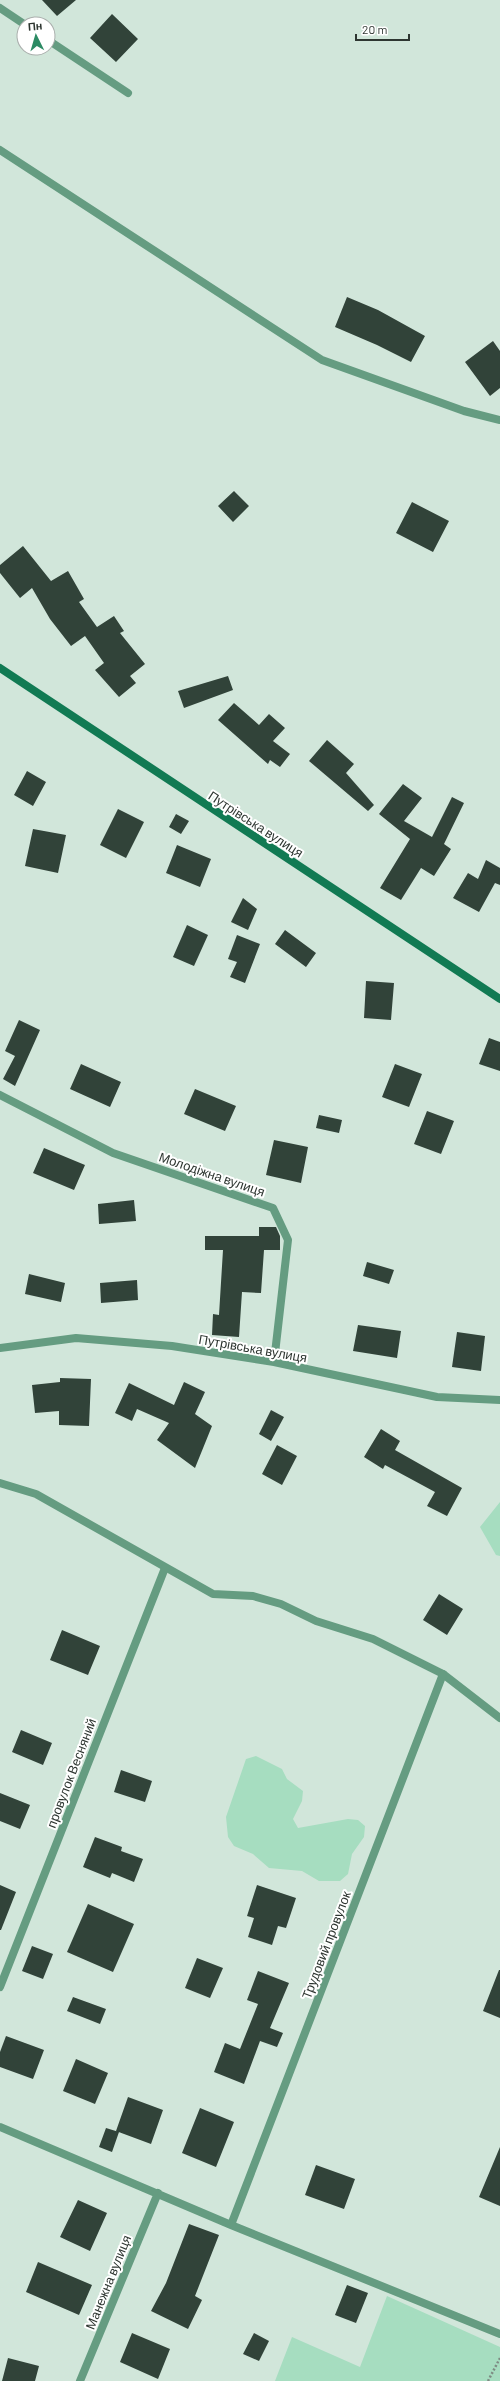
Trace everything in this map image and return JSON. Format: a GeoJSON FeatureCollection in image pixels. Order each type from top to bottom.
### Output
{"type":"FeatureCollection","features":[{"type":"Feature","properties":{"kind":"main road","name":"Путрівська вулиця"},"geometry":{"type":"LineString","coordinates":[[0,668],[500,999]]}},
{"type":"Feature","properties":{"kind":"street"},"geometry":{"type":"LineString","coordinates":[[0,8],[16,19]]}},
{"type":"Feature","properties":{"kind":"street"},"geometry":{"type":"LineString","coordinates":[[56,45],[128,93]]}},
{"type":"Feature","properties":{"kind":"street"},"geometry":{"type":"LineString","coordinates":[[0,150],[322,360],[464,411],[500,420]]}},
{"type":"Feature","properties":{"kind":"street","name":"Молодіжна вулиця"},"geometry":{"type":"LineString","coordinates":[[0,1095],[113,1153],[273,1208],[288,1240],[274,1362]]}},
{"type":"Feature","properties":{"kind":"street","name":"Путрівська вулиця"},"geometry":{"type":"LineString","coordinates":[[0,1348],[76,1338],[172,1346],[274,1362],[436,1397],[500,1400]]}},
{"type":"Feature","properties":{"kind":"street"},"geometry":{"type":"LineString","coordinates":[[0,1483],[36,1494],[213,1594],[253,1596],[281,1604],[316,1621],[373,1639],[443,1674],[500,1718]]}},
{"type":"Feature","properties":{"kind":"street","name":"провулок Весняний"},"geometry":{"type":"LineString","coordinates":[[0,1987],[165,1568]]}},
{"type":"Feature","properties":{"kind":"street","name":"Трудовий провулок"},"geometry":{"type":"LineString","coordinates":[[231,2225],[443,1674]]}},
{"type":"Feature","properties":{"kind":"street"},"geometry":{"type":"LineString","coordinates":[[0,2127],[231,2225],[500,2334]]}},
{"type":"Feature","properties":{"kind":"street","name":"Манежна вулиця"},"geometry":{"type":"LineString","coordinates":[[80,2381],[158,2193]]}},
{"type":"Feature","properties":{"kind":"path"},"geometry":{"type":"LineString","coordinates":[[488,2381],[500,2358]]}},
{"type":"Feature","properties":{"kind":"green space"},"geometry":{"type":"Polygon","coordinates":[[[500,1502],[500,1556],[496,1555],[480,1527],[500,1502]]]}},
{"type":"Feature","properties":{"kind":"green space"},"geometry":{"type":"Polygon","coordinates":[[[256,1756],[282,1769],[287,1779],[303,1791],[302,1801],[293,1819],[298,1828],[348,1819],[358,1820],[365,1826],[364,1837],[352,1854],[348,1874],[340,1881],[319,1881],[302,1871],[269,1868],[253,1854],[234,1846],[228,1837],[226,1817],[246,1759],[256,1756]]]}},
{"type":"Feature","properties":{"kind":"green space"},"geometry":{"type":"Polygon","coordinates":[[[387,2296],[500,2347],[500,2381],[275,2381],[292,2337],[360,2367],[387,2296]]]}},
{"type":"Feature","properties":{"kind":"building"},"geometry":{"type":"Polygon","coordinates":[[[42,0],[76,0],[57,16],[42,0]]]}},
{"type":"Feature","properties":{"kind":"building"},"geometry":{"type":"Polygon","coordinates":[[[112,14],[138,39],[116,62],[90,38],[112,14]]]}},
{"type":"Feature","properties":{"kind":"building"},"geometry":{"type":"Polygon","coordinates":[[[347,297],[378,310],[425,336],[411,362],[377,345],[335,327],[347,297]]]}},
{"type":"Feature","properties":{"kind":"building"},"geometry":{"type":"Polygon","coordinates":[[[493,341],[500,351],[500,388],[490,396],[465,362],[493,341]]]}},
{"type":"Feature","properties":{"kind":"building"},"geometry":{"type":"Polygon","coordinates":[[[234,491],[249,506],[233,522],[218,506],[234,491]]]}},
{"type":"Feature","properties":{"kind":"building"},"geometry":{"type":"Polygon","coordinates":[[[412,502],[449,521],[433,552],[396,533],[412,502]]]}},
{"type":"Feature","properties":{"kind":"building"},"geometry":{"type":"Polygon","coordinates":[[[23,546],[51,581],[68,571],[84,599],[79,602],[97,627],[114,616],[124,631],[120,633],[145,664],[130,676],[136,683],[119,697],[95,670],[104,663],[85,636],[71,646],[50,619],[32,588],[20,598],[0,573],[0,565],[23,546]]]}},
{"type":"Feature","properties":{"kind":"building"},"geometry":{"type":"Polygon","coordinates":[[[228,676],[233,690],[184,708],[178,691],[228,676]]]}},
{"type":"Feature","properties":{"kind":"building"},"geometry":{"type":"Polygon","coordinates":[[[234,703],[259,725],[269,714],[285,728],[273,741],[290,754],[280,767],[270,760],[268,764],[218,720],[234,703]]]}},
{"type":"Feature","properties":{"kind":"building"},"geometry":{"type":"Polygon","coordinates":[[[327,740],[354,764],[346,773],[374,805],[368,811],[309,761],[327,740]]]}},
{"type":"Feature","properties":{"kind":"building"},"geometry":{"type":"Polygon","coordinates":[[[27,771],[46,782],[33,806],[14,795],[27,771]]]}},
{"type":"Feature","properties":{"kind":"building"},"geometry":{"type":"Polygon","coordinates":[[[403,784],[422,798],[404,821],[432,837],[452,797],[464,803],[444,844],[451,849],[434,876],[421,868],[401,900],[380,888],[410,839],[379,814],[403,784]]]}},
{"type":"Feature","properties":{"kind":"building"},"geometry":{"type":"Polygon","coordinates":[[[118,809],[144,822],[126,858],[100,845],[118,809]]]}},
{"type":"Feature","properties":{"kind":"building"},"geometry":{"type":"Polygon","coordinates":[[[176,814],[189,821],[181,834],[169,827],[176,814]]]}},
{"type":"Feature","properties":{"kind":"building"},"geometry":{"type":"Polygon","coordinates":[[[33,829],[66,835],[58,873],[25,866],[33,829]]]}},
{"type":"Feature","properties":{"kind":"building"},"geometry":{"type":"Polygon","coordinates":[[[177,845],[211,859],[200,887],[166,873],[177,845]]]}},
{"type":"Feature","properties":{"kind":"building"},"geometry":{"type":"Polygon","coordinates":[[[486,860],[500,868],[500,885],[495,883],[479,912],[453,898],[468,873],[478,879],[486,860]]]}},
{"type":"Feature","properties":{"kind":"building"},"geometry":{"type":"Polygon","coordinates":[[[243,898],[257,909],[248,930],[231,922],[243,898]]]}},
{"type":"Feature","properties":{"kind":"building"},"geometry":{"type":"Polygon","coordinates":[[[187,925],[208,935],[194,966],[173,957],[187,925]]]}},
{"type":"Feature","properties":{"kind":"building"},"geometry":{"type":"Polygon","coordinates":[[[285,930],[316,953],[306,967],[275,944],[285,930]]]}},
{"type":"Feature","properties":{"kind":"building"},"geometry":{"type":"Polygon","coordinates":[[[237,935],[260,944],[245,983],[230,977],[237,962],[228,959],[237,935]]]}},
{"type":"Feature","properties":{"kind":"building"},"geometry":{"type":"Polygon","coordinates":[[[366,981],[394,983],[391,1020],[364,1018],[366,981]]]}},
{"type":"Feature","properties":{"kind":"building"},"geometry":{"type":"Polygon","coordinates":[[[19,1020],[40,1030],[15,1086],[3,1079],[15,1056],[5,1051],[19,1020]]]}},
{"type":"Feature","properties":{"kind":"building"},"geometry":{"type":"Polygon","coordinates":[[[489,1038],[500,1042],[500,1071],[479,1064],[489,1038]]]}},
{"type":"Feature","properties":{"kind":"building"},"geometry":{"type":"Polygon","coordinates":[[[81,1064],[121,1082],[110,1107],[70,1089],[81,1064]]]}},
{"type":"Feature","properties":{"kind":"building"},"geometry":{"type":"Polygon","coordinates":[[[395,1064],[422,1074],[409,1107],[382,1097],[395,1064]]]}},
{"type":"Feature","properties":{"kind":"building"},"geometry":{"type":"Polygon","coordinates":[[[195,1089],[236,1106],[225,1131],[184,1114],[195,1089]]]}},
{"type":"Feature","properties":{"kind":"building"},"geometry":{"type":"Polygon","coordinates":[[[427,1111],[454,1121],[441,1154],[414,1144],[427,1111]]]}},
{"type":"Feature","properties":{"kind":"building"},"geometry":{"type":"Polygon","coordinates":[[[319,1115],[342,1120],[339,1133],[316,1128],[319,1115]]]}},
{"type":"Feature","properties":{"kind":"building"},"geometry":{"type":"Polygon","coordinates":[[[274,1140],[308,1147],[301,1183],[266,1175],[274,1140]]]}},
{"type":"Feature","properties":{"kind":"building"},"geometry":{"type":"Polygon","coordinates":[[[44,1148],[85,1165],[74,1190],[33,1173],[44,1148]]]}},
{"type":"Feature","properties":{"kind":"building"},"geometry":{"type":"Polygon","coordinates":[[[134,1200],[136,1221],[99,1224],[98,1204],[134,1200]]]}},
{"type":"Feature","properties":{"kind":"building"},"geometry":{"type":"Polygon","coordinates":[[[259,1227],[276,1227],[280,1236],[280,1250],[264,1250],[261,1293],[242,1292],[239,1337],[212,1335],[213,1314],[219,1315],[223,1250],[205,1250],[205,1236],[259,1236],[259,1227]]]}},
{"type":"Feature","properties":{"kind":"building"},"geometry":{"type":"Polygon","coordinates":[[[367,1262],[394,1270],[389,1284],[363,1276],[367,1262]]]}},
{"type":"Feature","properties":{"kind":"building"},"geometry":{"type":"Polygon","coordinates":[[[29,1274],[65,1283],[61,1302],[25,1294],[29,1274]]]}},
{"type":"Feature","properties":{"kind":"building"},"geometry":{"type":"Polygon","coordinates":[[[137,1280],[138,1300],[101,1303],[100,1283],[137,1280]]]}},
{"type":"Feature","properties":{"kind":"building"},"geometry":{"type":"Polygon","coordinates":[[[358,1325],[401,1331],[397,1358],[353,1351],[358,1325]]]}},
{"type":"Feature","properties":{"kind":"building"},"geometry":{"type":"Polygon","coordinates":[[[457,1332],[485,1336],[481,1371],[452,1367],[457,1332]]]}},
{"type":"Feature","properties":{"kind":"building"},"geometry":{"type":"Polygon","coordinates":[[[60,1378],[91,1379],[89,1426],[59,1425],[59,1411],[35,1413],[32,1385],[60,1382],[60,1378]]]}},
{"type":"Feature","properties":{"kind":"building"},"geometry":{"type":"Polygon","coordinates":[[[184,1382],[205,1392],[195,1414],[212,1426],[195,1468],[157,1440],[169,1423],[137,1409],[132,1421],[115,1413],[129,1383],[174,1405],[184,1382]]]}},
{"type":"Feature","properties":{"kind":"building"},"geometry":{"type":"Polygon","coordinates":[[[271,1410],[284,1417],[271,1441],[259,1434],[271,1410]]]}},
{"type":"Feature","properties":{"kind":"building"},"geometry":{"type":"Polygon","coordinates":[[[381,1429],[400,1441],[395,1450],[462,1488],[447,1516],[427,1506],[435,1492],[385,1465],[383,1469],[364,1457],[381,1429]]]}},
{"type":"Feature","properties":{"kind":"building"},"geometry":{"type":"Polygon","coordinates":[[[277,1445],[297,1456],[282,1485],[262,1474],[277,1445]]]}},
{"type":"Feature","properties":{"kind":"building"},"geometry":{"type":"Polygon","coordinates":[[[439,1594],[463,1609],[447,1635],[423,1620],[439,1594]]]}},
{"type":"Feature","properties":{"kind":"building"},"geometry":{"type":"Polygon","coordinates":[[[62,1630],[100,1646],[88,1675],[50,1660],[62,1630]]]}},
{"type":"Feature","properties":{"kind":"building"},"geometry":{"type":"Polygon","coordinates":[[[21,1730],[52,1743],[43,1765],[12,1752],[21,1730]]]}},
{"type":"Feature","properties":{"kind":"building"},"geometry":{"type":"Polygon","coordinates":[[[121,1770],[152,1781],[145,1802],[114,1792],[121,1770]]]}},
{"type":"Feature","properties":{"kind":"building"},"geometry":{"type":"Polygon","coordinates":[[[0,1793],[30,1805],[20,1829],[0,1821],[0,1793]]]}},
{"type":"Feature","properties":{"kind":"building"},"geometry":{"type":"Polygon","coordinates":[[[95,1837],[122,1847],[121,1851],[143,1859],[134,1882],[112,1873],[110,1878],[83,1867],[95,1837]]]}},
{"type":"Feature","properties":{"kind":"building"},"geometry":{"type":"Polygon","coordinates":[[[0,1885],[16,1892],[1,1930],[0,1930],[0,1885]]]}},
{"type":"Feature","properties":{"kind":"building"},"geometry":{"type":"Polygon","coordinates":[[[257,1885],[296,1898],[286,1928],[278,1926],[272,1945],[248,1937],[254,1918],[247,1916],[257,1885]]]}},
{"type":"Feature","properties":{"kind":"building"},"geometry":{"type":"Polygon","coordinates":[[[88,1904],[134,1924],[113,1972],[67,1952],[88,1904]]]}},
{"type":"Feature","properties":{"kind":"building"},"geometry":{"type":"Polygon","coordinates":[[[32,1946],[53,1954],[43,1979],[22,1971],[32,1946]]]}},
{"type":"Feature","properties":{"kind":"building"},"geometry":{"type":"Polygon","coordinates":[[[197,1958],[223,1968],[210,1998],[185,1988],[197,1958]]]}},
{"type":"Feature","properties":{"kind":"building"},"geometry":{"type":"Polygon","coordinates":[[[500,1970],[500,2018],[483,2011],[500,1970]]]}},
{"type":"Feature","properties":{"kind":"building"},"geometry":{"type":"Polygon","coordinates":[[[258,1971],[289,1983],[270,2028],[283,2033],[277,2047],[260,2041],[244,2084],[214,2072],[225,2043],[240,2049],[258,2004],[247,2000],[258,1971]]]}},
{"type":"Feature","properties":{"kind":"building"},"geometry":{"type":"Polygon","coordinates":[[[73,1997],[106,2009],[100,2024],[67,2011],[73,1997]]]}},
{"type":"Feature","properties":{"kind":"building"},"geometry":{"type":"Polygon","coordinates":[[[6,2036],[44,2050],[33,2079],[0,2067],[0,2052],[6,2036]]]}},
{"type":"Feature","properties":{"kind":"building"},"geometry":{"type":"Polygon","coordinates":[[[76,2059],[108,2073],[95,2104],[63,2091],[76,2059]]]}},
{"type":"Feature","properties":{"kind":"building"},"geometry":{"type":"Polygon","coordinates":[[[128,2097],[163,2110],[151,2144],[116,2131],[128,2097]]]}},
{"type":"Feature","properties":{"kind":"building"},"geometry":{"type":"Polygon","coordinates":[[[200,2108],[234,2122],[216,2167],[182,2153],[200,2108]]]}},
{"type":"Feature","properties":{"kind":"building"},"geometry":{"type":"Polygon","coordinates":[[[106,2128],[119,2132],[112,2152],[99,2147],[106,2128]]]}},
{"type":"Feature","properties":{"kind":"building"},"geometry":{"type":"Polygon","coordinates":[[[500,2147],[500,2206],[479,2197],[500,2147]]]}},
{"type":"Feature","properties":{"kind":"building"},"geometry":{"type":"Polygon","coordinates":[[[316,2165],[355,2179],[344,2209],[305,2195],[316,2165]]]}},
{"type":"Feature","properties":{"kind":"building"},"geometry":{"type":"Polygon","coordinates":[[[78,2200],[107,2213],[90,2251],[60,2237],[78,2200]]]}},
{"type":"Feature","properties":{"kind":"building"},"geometry":{"type":"Polygon","coordinates":[[[189,2224],[219,2235],[195,2296],[202,2300],[188,2329],[151,2311],[166,2283],[189,2224]]]}},
{"type":"Feature","properties":{"kind":"building"},"geometry":{"type":"Polygon","coordinates":[[[38,2262],[92,2285],[79,2315],[26,2292],[38,2262]]]}},
{"type":"Feature","properties":{"kind":"building"},"geometry":{"type":"Polygon","coordinates":[[[347,2285],[368,2293],[356,2323],[335,2315],[347,2285]]]}},
{"type":"Feature","properties":{"kind":"building"},"geometry":{"type":"Polygon","coordinates":[[[132,2333],[170,2349],[158,2379],[120,2362],[132,2333]]]}},
{"type":"Feature","properties":{"kind":"building"},"geometry":{"type":"Polygon","coordinates":[[[254,2333],[269,2341],[259,2361],[243,2354],[254,2333]]]}},
{"type":"Feature","properties":{"kind":"building"},"geometry":{"type":"Polygon","coordinates":[[[8,2358],[39,2366],[35,2381],[2,2381],[8,2358]]]}}]}
